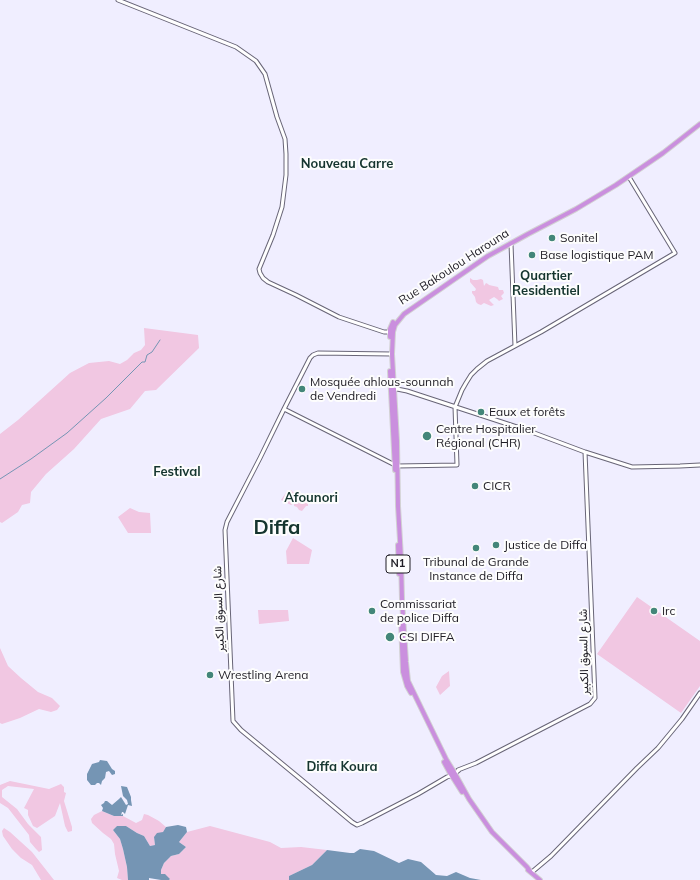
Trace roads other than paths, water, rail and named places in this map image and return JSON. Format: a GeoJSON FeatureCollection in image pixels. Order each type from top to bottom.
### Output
{"type":"FeatureCollection","features":[{"type":"Feature","properties":{"kind":"highway","name":"Rue Bakoulou Harouna"},"geometry":{"type":"LineString","coordinates":[[391,332],[395,324],[404,314],[488,256],[576,209],[630,177],[700,124]]}},
{"type":"Feature","properties":{"kind":"highway","name":"Rue Bakoulou Harouna"},"geometry":{"type":"LineString","coordinates":[[391,354],[391,332],[393,323],[402,312],[464,270],[509,242],[554,218],[579,207]]}},
{"type":"Feature","properties":{"kind":"highway","name":"N1"},"geometry":{"type":"LineString","coordinates":[[391,354],[392,390],[397,441],[396,465],[406,671],[408,681],[451,774],[492,832],[540,880]]}},
{"type":"Feature","properties":{"kind":"street"},"geometry":{"type":"LineString","coordinates":[[118,0],[236,47],[256,62],[265,74],[285,139],[286,154],[286,175],[282,207],[273,235],[259,269],[260,273],[268,282],[296,295],[338,318],[384,332],[391,332]]}},
{"type":"Feature","properties":{"kind":"street"},"geometry":{"type":"LineString","coordinates":[[284,409],[396,465],[457,465],[455,407],[466,383],[477,369],[487,361],[542,332],[675,253],[630,177]]}},
{"type":"Feature","properties":{"kind":"street"},"geometry":{"type":"LineString","coordinates":[[511,244],[515,346]]}},
{"type":"Feature","properties":{"kind":"street","name":"شارع السوق الكبير"},"geometry":{"type":"LineString","coordinates":[[391,354],[315,354],[310,358],[231,513],[225,530],[233,721],[241,730],[357,825],[418,794],[451,774],[476,763],[590,704],[595,698],[585,452]]}},
{"type":"Feature","properties":{"kind":"street"},"geometry":{"type":"LineString","coordinates":[[392,390],[407,391],[624,464],[637,467],[700,465]]}},
{"type":"Feature","properties":{"kind":"street"},"geometry":{"type":"LineString","coordinates":[[531,872],[551,856],[658,748],[682,719],[700,693]]}},
{"type":"Feature","properties":{"kind":"water"},"geometry":{"type":"Polygon","coordinates":[[[100,760],[107,761],[115,771],[115,774],[112,775],[109,771],[106,772],[105,778],[101,785],[97,783],[95,785],[91,785],[87,780],[87,774],[92,764],[99,762],[100,760]]]}},
{"type":"Feature","properties":{"kind":"water"},"geometry":{"type":"Polygon","coordinates":[[[121,786],[127,787],[131,797],[132,806],[128,805],[125,814],[122,812],[121,815],[123,814],[123,816],[114,816],[102,811],[103,808],[101,805],[105,801],[112,805],[121,797],[126,805],[128,804],[127,800],[123,796],[121,786]]]}},
{"type":"Feature","properties":{"kind":"water"},"geometry":{"type":"Polygon","coordinates":[[[178,825],[186,827],[187,832],[179,842],[186,847],[179,854],[171,856],[164,863],[161,874],[165,874],[170,879],[161,880],[149,878],[149,880],[128,880],[127,867],[120,839],[113,830],[117,826],[126,826],[144,836],[150,846],[155,845],[154,837],[157,833],[163,832],[166,827],[178,825]]]}},
{"type":"Feature","properties":{"kind":"water"},"geometry":{"type":"Polygon","coordinates":[[[360,849],[374,851],[399,863],[408,859],[421,862],[436,875],[447,876],[456,872],[470,878],[481,880],[289,880],[289,876],[312,865],[327,850],[354,853],[360,849]]]}},
{"type":"Feature","properties":{"kind":"waterway"},"geometry":{"type":"LineString","coordinates":[[0,479],[67,433],[106,398],[142,362],[145,362],[147,355],[152,352],[160,340]]}},
{"type":"Feature","properties":{"kind":"place","name":"Sonitel"},"geometry":{"type":"Point","coordinates":[552,238]}},
{"type":"Feature","properties":{"kind":"place","name":"Base logistique PAM"},"geometry":{"type":"Point","coordinates":[532,255]}},
{"type":"Feature","properties":{"kind":"place","name":"Mosquée ahlous-sounnah de Vendredi"},"geometry":{"type":"Point","coordinates":[302,389]}},
{"type":"Feature","properties":{"kind":"place","name":"Eaux et forêts"},"geometry":{"type":"Point","coordinates":[481,412]}},
{"type":"Feature","properties":{"kind":"place","name":"Centre Hospitalier Régional (CHR)"},"geometry":{"type":"Point","coordinates":[427,436]}},
{"type":"Feature","properties":{"kind":"place","name":"CICR"},"geometry":{"type":"Point","coordinates":[475,486]}},
{"type":"Feature","properties":{"kind":"place","name":"Justice de Diffa"},"geometry":{"type":"Point","coordinates":[496,545]}},
{"type":"Feature","properties":{"kind":"place","name":"Tribunal de Grande Instance de Diffa"},"geometry":{"type":"Point","coordinates":[476,548]}},
{"type":"Feature","properties":{"kind":"place","name":"Commissariat de police Diffa"},"geometry":{"type":"Point","coordinates":[372,611]}},
{"type":"Feature","properties":{"kind":"place","name":"Irc"},"geometry":{"type":"Point","coordinates":[654,611]}},
{"type":"Feature","properties":{"kind":"place","name":"CSI DIFFA"},"geometry":{"type":"Point","coordinates":[390,637]}},
{"type":"Feature","properties":{"kind":"place","name":"Wrestling Arena"},"geometry":{"type":"Point","coordinates":[210,675]}},
{"type":"Feature","properties":{"kind":"district","name":"Nouveau Carre"},"geometry":{"type":"Point","coordinates":[347,164]}},
{"type":"Feature","properties":{"kind":"district","name":"Quartier Residentiel"},"geometry":{"type":"Point","coordinates":[546,284]}},
{"type":"Feature","properties":{"kind":"district","name":"Festival"},"geometry":{"type":"Point","coordinates":[177,472]}},
{"type":"Feature","properties":{"kind":"district","name":"Afounori"},"geometry":{"type":"Point","coordinates":[311,498]}},
{"type":"Feature","properties":{"kind":"district","name":"Diffa"},"geometry":{"type":"Point","coordinates":[277,528]}},
{"type":"Feature","properties":{"kind":"district","name":"Diffa Koura"},"geometry":{"type":"Point","coordinates":[342,767]}}]}
